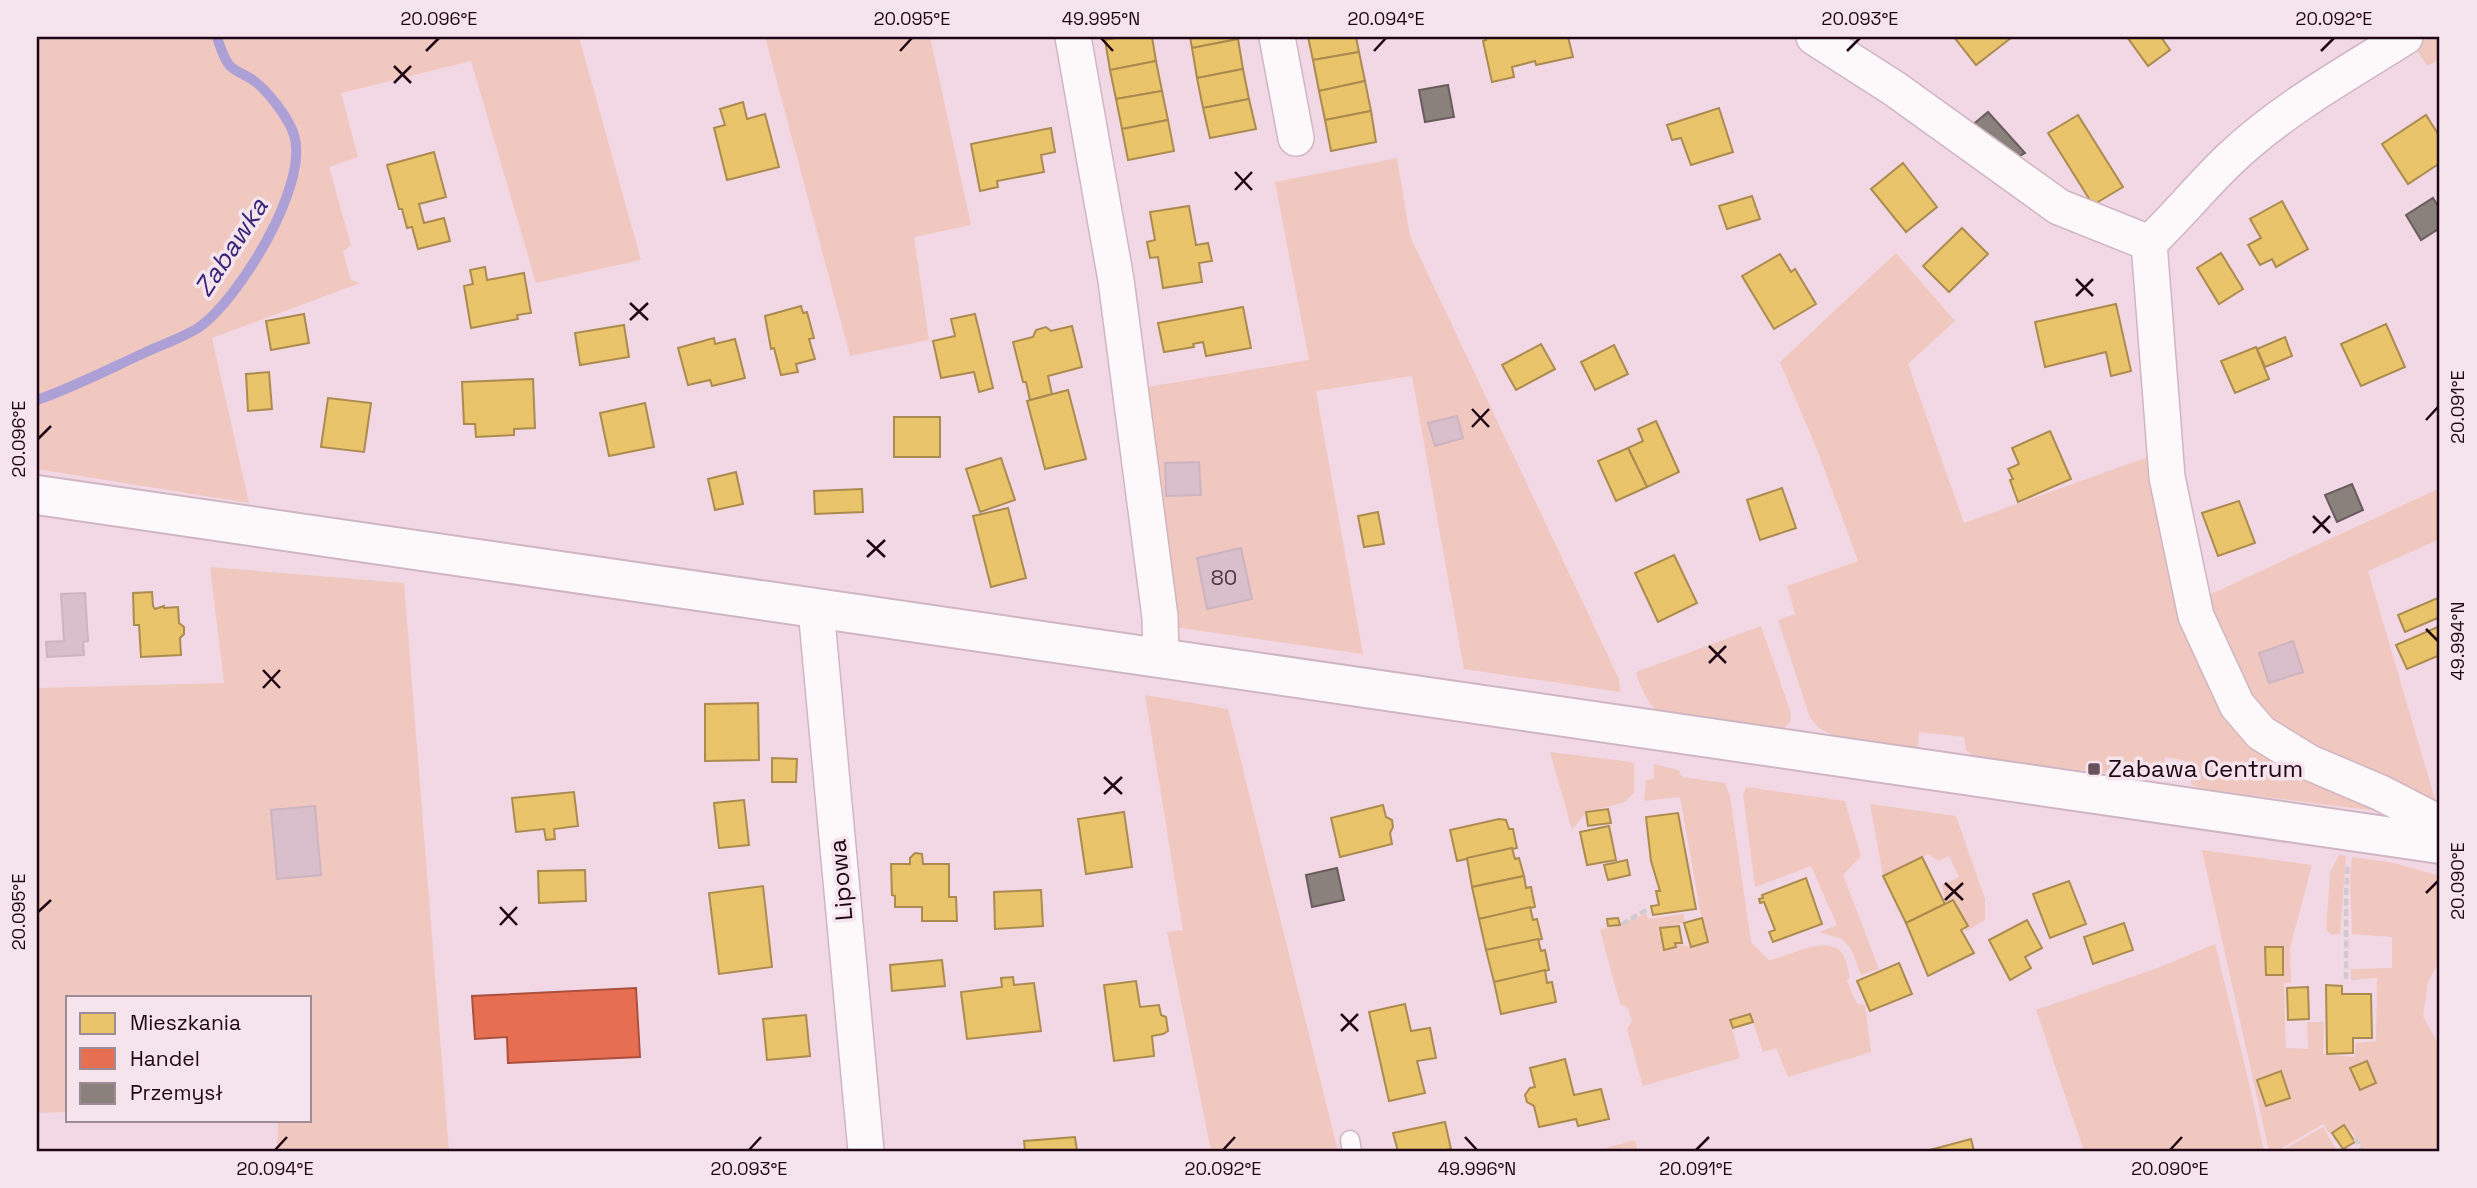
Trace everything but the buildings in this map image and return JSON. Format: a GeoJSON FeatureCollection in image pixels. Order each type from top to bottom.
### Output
{"type":"FeatureCollection","features":[{"type":"Feature","properties":{"kind":"main road"},"geometry":{"type":"LineString","coordinates":[[37,495],[2440,844]]}},
{"type":"Feature","properties":{"kind":"street"},"geometry":{"type":"LineString","coordinates":[[1073,37],[1116,279],[1160,617],[1161,658]]}},
{"type":"Feature","properties":{"kind":"street"},"geometry":{"type":"LineString","coordinates":[[1277,37],[1296,138]]}},
{"type":"Feature","properties":{"kind":"street"},"geometry":{"type":"LineString","coordinates":[[1814,37],[1895,89],[2059,207],[2149,243]]}},
{"type":"Feature","properties":{"kind":"street"},"geometry":{"type":"LineString","coordinates":[[2149,243],[2178,216],[2232,156],[2306,98],[2405,37]]}},
{"type":"Feature","properties":{"kind":"street"},"geometry":{"type":"LineString","coordinates":[[2149,243],[2167,477],[2196,616],[2237,705],[2261,733],[2308,762],[2381,793],[2439,823],[2440,826]]}},
{"type":"Feature","properties":{"kind":"street","name":"Lipowa"},"geometry":{"type":"LineString","coordinates":[[816,608],[866,1151]]}},
{"type":"Feature","properties":{"kind":"path"},"geometry":{"type":"LineString","coordinates":[[2346,979],[2346,893],[2350,858]]}},
{"type":"Feature","properties":{"kind":"path"},"geometry":{"type":"LineString","coordinates":[[1622,924],[1648,909]]}},
{"type":"Feature","properties":{"kind":"path"},"geometry":{"type":"LineString","coordinates":[[2355,1138],[2362,1151]]}},
{"type":"Feature","properties":{"kind":"shaded area"},"geometry":{"type":"Polygon","coordinates":[[[37,37],[579,37],[641,260],[536,283],[471,61],[341,93],[358,157],[329,167],[351,245],[343,252],[351,280],[360,283],[212,338],[249,503],[37,469],[37,37]]]}},
{"type":"Feature","properties":{"kind":"shaded area"},"geometry":{"type":"Polygon","coordinates":[[[765,37],[930,37],[971,225],[914,237],[929,340],[850,356],[765,37]]]}},
{"type":"Feature","properties":{"kind":"shaded area"},"geometry":{"type":"Polygon","coordinates":[[[2432,37],[2440,37],[2440,60],[2427,66],[2414,45],[2432,37]]]}},
{"type":"Feature","properties":{"kind":"shaded area"},"geometry":{"type":"Polygon","coordinates":[[[1397,158],[1410,236],[1619,679],[1620,692],[1464,669],[1412,376],[1316,391],[1363,654],[1174,627],[1141,388],[1309,360],[1275,182],[1397,158]]]}},
{"type":"Feature","properties":{"kind":"shaded area"},"geometry":{"type":"Polygon","coordinates":[[[1896,253],[1955,321],[1908,364],[1964,523],[2159,453],[2212,674],[2377,811],[2204,789],[2192,785],[2184,760],[2165,757],[2160,771],[2147,778],[1976,758],[1966,750],[1964,737],[1919,732],[1918,746],[1913,748],[1833,735],[1820,729],[1810,718],[1778,620],[1795,614],[1787,586],[1858,561],[1818,452],[1780,362],[1896,253]]]}},
{"type":"Feature","properties":{"kind":"shaded area"},"geometry":{"type":"Polygon","coordinates":[[[2440,488],[2440,539],[2368,571],[2437,806],[2268,727],[2214,636],[2209,595],[2440,488]]]}},
{"type":"Feature","properties":{"kind":"shaded area"},"geometry":{"type":"Polygon","coordinates":[[[210,567],[404,583],[449,1151],[277,1151],[278,1122],[312,1122],[312,996],[66,996],[66,1112],[37,1113],[37,688],[224,683],[210,567]]]}},
{"type":"Feature","properties":{"kind":"shaded area"},"geometry":{"type":"Polygon","coordinates":[[[1761,626],[1791,713],[1790,722],[1784,728],[1659,713],[1647,699],[1636,672],[1761,626]]]}},
{"type":"Feature","properties":{"kind":"shaded area"},"geometry":{"type":"Polygon","coordinates":[[[1145,695],[1228,709],[1338,1151],[1211,1151],[1167,932],[1183,930],[1145,695]]]}},
{"type":"Feature","properties":{"kind":"shaded area"},"geometry":{"type":"Polygon","coordinates":[[[1550,752],[1632,762],[1634,793],[1623,803],[1586,812],[1572,830],[1550,752]]]}},
{"type":"Feature","properties":{"kind":"shaded area"},"geometry":{"type":"Polygon","coordinates":[[[1654,764],[1679,770],[1682,777],[1725,783],[1730,796],[1751,942],[1769,960],[1819,946],[1837,948],[1845,960],[1850,977],[1847,981],[1857,1004],[1865,1005],[1871,1052],[1788,1077],[1776,1048],[1763,1052],[1750,1014],[1730,1021],[1740,1058],[1643,1086],[1627,1029],[1632,1022],[1628,1008],[1620,1004],[1600,930],[1646,914],[1648,919],[1684,914],[1684,923],[1660,928],[1664,949],[1676,947],[1675,943],[1691,947],[1708,942],[1680,797],[1644,801],[1646,780],[1654,779],[1654,764]]]}},
{"type":"Feature","properties":{"kind":"shaded area"},"geometry":{"type":"Polygon","coordinates":[[[1746,787],[1845,801],[1861,856],[1843,875],[1879,969],[1861,975],[1851,949],[1842,939],[1819,932],[1837,925],[1811,866],[1755,887],[1743,795],[1746,787]]]}},
{"type":"Feature","properties":{"kind":"shaded area"},"geometry":{"type":"Polygon","coordinates":[[[1870,804],[1956,816],[1985,899],[1985,920],[1965,932],[1968,926],[1953,900],[1946,903],[1942,885],[1959,877],[1949,856],[1938,861],[1928,854],[1883,876],[1870,804]]]}},
{"type":"Feature","properties":{"kind":"shaded area"},"geometry":{"type":"Polygon","coordinates":[[[2202,850],[2312,865],[2290,948],[2291,982],[2284,983],[2286,1048],[2308,1049],[2307,1022],[2324,1022],[2323,1054],[2354,1057],[2356,1043],[2376,1041],[2377,978],[2351,980],[2351,969],[2392,968],[2392,937],[2352,934],[2352,857],[2394,863],[2440,876],[2440,959],[2428,982],[2423,1016],[2440,1047],[2440,1151],[2364,1151],[2344,1125],[2329,1133],[2323,1124],[2277,1151],[2269,1151],[2202,850]]]}},
{"type":"Feature","properties":{"kind":"shaded area"},"geometry":{"type":"Polygon","coordinates":[[[2339,855],[2346,856],[2340,934],[2332,935],[2326,930],[2330,873],[2339,855]]]}},
{"type":"Feature","properties":{"kind":"shaded area"},"geometry":{"type":"Polygon","coordinates":[[[2215,944],[2264,1151],[2084,1151],[2036,1010],[2155,969],[2215,944]]]}},
{"type":"Feature","properties":{"kind":"shaded area"},"geometry":{"type":"Polygon","coordinates":[[[2323,1127],[2337,1151],[2281,1151],[2323,1127]]]}},
{"type":"Feature","properties":{"kind":"shaded area"},"geometry":{"type":"Polygon","coordinates":[[[1635,1140],[1638,1151],[1595,1151],[1635,1140]]]}},
{"type":"Feature","properties":{"kind":"waterway","name":"Zabawka"},"geometry":{"type":"LineString","coordinates":[[37,400],[78,384],[198,328],[232,293],[267,240],[291,182],[296,156],[294,135],[283,113],[265,90],[230,66],[217,37]]}},
{"type":"Feature","properties":{"kind":"place","name":"Zabawa Centrum"},"geometry":{"type":"Point","coordinates":[2094,769]}}]}
